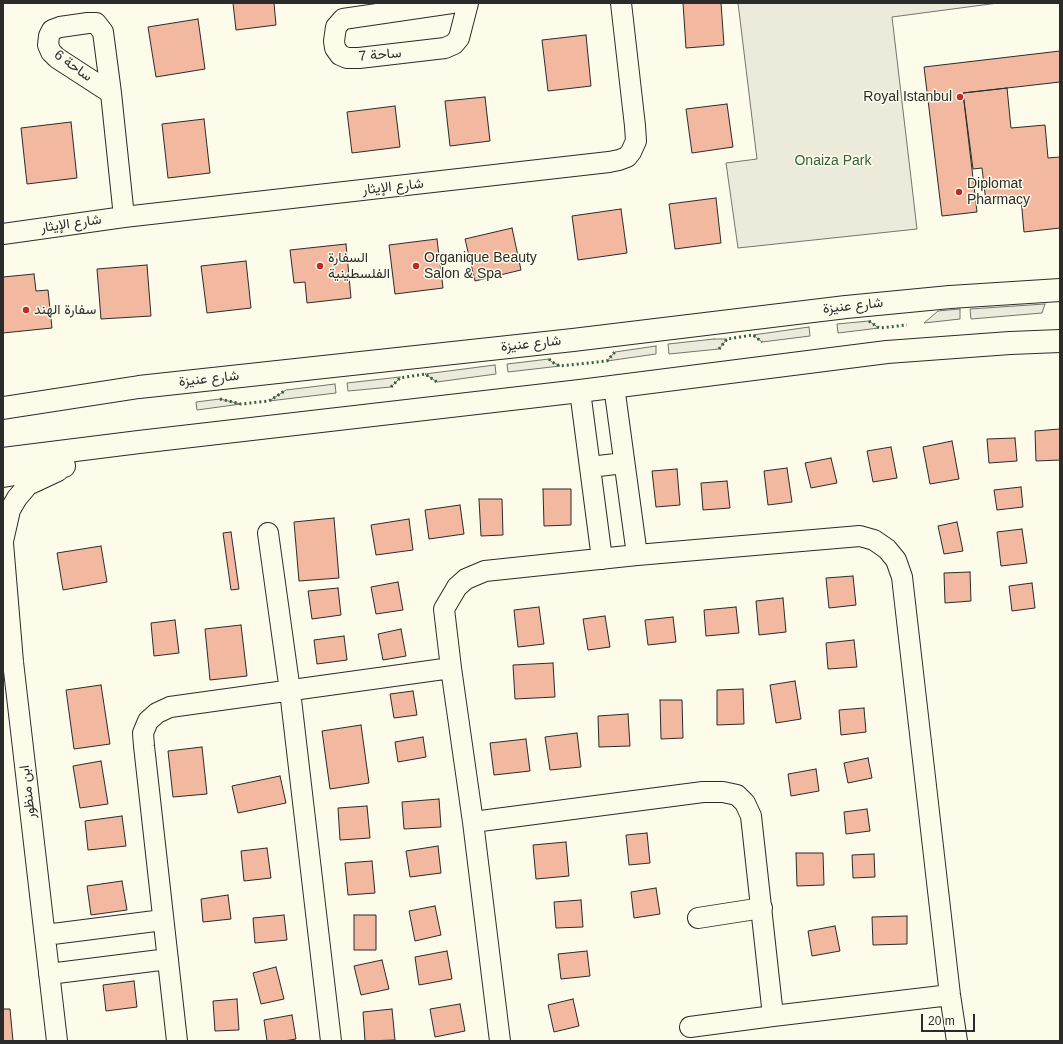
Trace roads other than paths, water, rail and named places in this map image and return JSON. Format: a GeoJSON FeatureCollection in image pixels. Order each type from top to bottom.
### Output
{"type":"FeatureCollection","features":[{"type":"Feature","properties":{"kind":"highway","name":"شارع عنيزة"},"geometry":{"type":"LineString","coordinates":[[3,408],[139,387],[573,340],[846,307],[950,297],[1060,290]]}},
{"type":"Feature","properties":{"kind":"highway"},"geometry":{"type":"LineString","coordinates":[[3,459],[580,391],[887,352],[1060,341]]}},
{"type":"Feature","properties":{"kind":"highway"},"geometry":{"type":"LineString","coordinates":[[3,476],[74,464],[139,442]]}},
{"type":"Feature","properties":{"kind":"street","name":"ساحة 7"},"geometry":{"type":"LineString","coordinates":[[452,3],[343,19],[336,27],[334,41],[335,48],[340,55],[347,58],[359,58],[446,48],[454,44],[459,38],[468,3]]}},
{"type":"Feature","properties":{"kind":"street","name":"شارع الإيثار"},"geometry":{"type":"LineString","coordinates":[[3,234],[124,217],[609,162],[626,157],[631,152],[636,141],[636,126],[621,3]]}},
{"type":"Feature","properties":{"kind":"street"},"geometry":{"type":"LineString","coordinates":[[111,93],[124,217]]}},
{"type":"Feature","properties":{"kind":"street"},"geometry":{"type":"LineString","coordinates":[[614,386],[637,555]]}},
{"type":"Feature","properties":{"kind":"street"},"geometry":{"type":"LineString","coordinates":[[580,391],[602,559]]}},
{"type":"Feature","properties":{"kind":"street"},"geometry":{"type":"LineString","coordinates":[[590,467],[624,462]]}},
{"type":"Feature","properties":{"kind":"street","name":"ابن منظور"},"geometry":{"type":"LineString","coordinates":[[57,1041],[45,936],[8,663],[3,542],[10,510],[17,498],[28,485],[74,464]]}},
{"type":"Feature","properties":{"kind":"street"},"geometry":{"type":"LineString","coordinates":[[268,533],[290,691],[331,1041]]}},
{"type":"Feature","properties":{"kind":"street"},"geometry":{"type":"LineString","coordinates":[[500,1041],[473,822],[444,609],[457,587],[466,579],[485,571],[637,555],[860,536],[874,540],[887,549],[896,560],[902,577],[950,995],[957,1041]]}},
{"type":"Feature","properties":{"kind":"street"},"geometry":{"type":"LineString","coordinates":[[177,1041],[144,746],[144,733],[148,721],[157,713],[170,708],[451,668]]}},
{"type":"Feature","properties":{"kind":"street"},"geometry":{"type":"LineString","coordinates":[[473,822],[703,792],[724,792],[737,795],[745,803],[751,816],[773,1016]]}},
{"type":"Feature","properties":{"kind":"street"},"geometry":{"type":"LineString","coordinates":[[698,918],[762,908]]}},
{"type":"Feature","properties":{"kind":"street"},"geometry":{"type":"LineString","coordinates":[[45,936],[163,920]]}},
{"type":"Feature","properties":{"kind":"street"},"geometry":{"type":"LineString","coordinates":[[49,974],[168,958]]}},
{"type":"Feature","properties":{"kind":"street"},"geometry":{"type":"LineString","coordinates":[[690,1027],[950,995]]}},
{"type":"Feature","properties":{"kind":"place","name":"Royal Istanbul"},"geometry":{"type":"Point","coordinates":[960,97]}},
{"type":"Feature","properties":{"kind":"place","name":"Diplomat Pharmacy"},"geometry":{"type":"Point","coordinates":[959,192]}},
{"type":"Feature","properties":{"kind":"place","name":"السفارة الفلسطينية"},"geometry":{"type":"Point","coordinates":[320,266]}},
{"type":"Feature","properties":{"kind":"place","name":"Organique Beauty Salon & Spa"},"geometry":{"type":"Point","coordinates":[416,266]}},
{"type":"Feature","properties":{"kind":"place","name":"سفارة الهند"},"geometry":{"type":"Point","coordinates":[26,310]}},
{"type":"Feature","properties":{"kind":"park label","name":"Onaiza Park"},"geometry":{"type":"Point","coordinates":[833,161]}}]}
